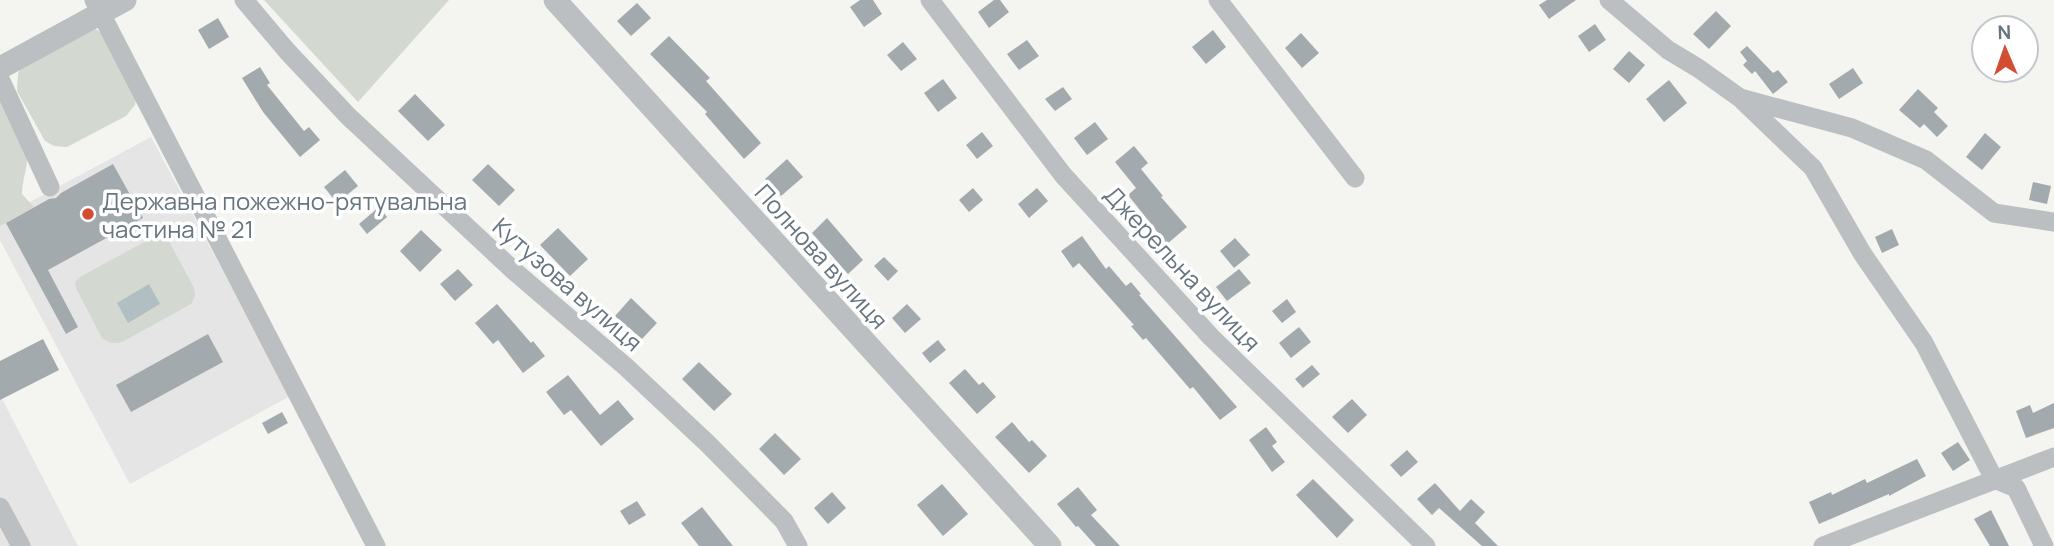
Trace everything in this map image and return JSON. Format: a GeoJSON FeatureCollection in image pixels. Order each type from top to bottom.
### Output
{"type":"FeatureCollection","features":[{"type":"Feature","properties":{"kind":"street"},"geometry":{"type":"LineString","coordinates":[[0,68],[98,6],[125,0]]}},
{"type":"Feature","properties":{"kind":"street","name":"Кутузова вулиця"},"geometry":{"type":"LineString","coordinates":[[244,0],[286,51],[348,116],[513,270],[626,367],[708,444],[784,520],[797,546]]}},
{"type":"Feature","properties":{"kind":"street","name":"Полнова вулиця"},"geometry":{"type":"LineString","coordinates":[[555,0],[1050,546]]}},
{"type":"Feature","properties":{"kind":"street","name":"Джерельна вулиця"},"geometry":{"type":"LineString","coordinates":[[930,0],[1063,175],[1211,337],[1426,546]]}},
{"type":"Feature","properties":{"kind":"street"},"geometry":{"type":"LineString","coordinates":[[1218,0],[1355,178]]}},
{"type":"Feature","properties":{"kind":"street"},"geometry":{"type":"LineString","coordinates":[[1609,0],[1668,50],[1740,98],[1813,168],[1862,253],[1924,343],[1994,479],[2016,488],[2044,546]]}},
{"type":"Feature","properties":{"kind":"street"},"geometry":{"type":"LineString","coordinates":[[98,6],[376,546]]}},
{"type":"Feature","properties":{"kind":"street"},"geometry":{"type":"LineString","coordinates":[[0,79],[50,187]]}},
{"type":"Feature","properties":{"kind":"street"},"geometry":{"type":"LineString","coordinates":[[1740,98],[1852,128],[1926,160],[1994,213],[2054,222]]}},
{"type":"Feature","properties":{"kind":"street"},"geometry":{"type":"LineString","coordinates":[[1823,546],[2054,457]]}},
{"type":"Feature","properties":{"kind":"street"},"geometry":{"type":"LineString","coordinates":[[0,507],[21,546]]}},
{"type":"Feature","properties":{"kind":"shaded area"},"geometry":{"type":"Polygon","coordinates":[[[264,0],[449,0],[358,102],[264,0]]]}},
{"type":"Feature","properties":{"kind":"shaded area"},"geometry":{"type":"Polygon","coordinates":[[[96,29],[104,35],[136,98],[135,105],[126,116],[67,147],[54,146],[45,141],[17,91],[18,74],[20,69],[89,30],[96,29]]]}},
{"type":"Feature","properties":{"kind":"shaded area"},"geometry":{"type":"Polygon","coordinates":[[[0,101],[25,145],[27,161],[22,194],[34,207],[0,226],[0,101]]]}},
{"type":"Feature","properties":{"kind":"shaded area"},"geometry":{"type":"Polygon","coordinates":[[[151,137],[290,396],[130,484],[0,240],[0,218],[151,137]]]}},
{"type":"Feature","properties":{"kind":"shaded area"},"geometry":{"type":"Polygon","coordinates":[[[155,236],[169,241],[194,288],[195,296],[191,304],[122,342],[107,341],[102,338],[75,282],[155,236]]]}},
{"type":"Feature","properties":{"kind":"shaded area"},"geometry":{"type":"Polygon","coordinates":[[[149,284],[160,304],[128,323],[117,303],[149,284]]]}},
{"type":"Feature","properties":{"kind":"shaded area"},"geometry":{"type":"Polygon","coordinates":[[[0,395],[78,546],[0,546],[0,395]]]}},
{"type":"Feature","properties":{"kind":"building"},"geometry":{"type":"Polygon","coordinates":[[[860,0],[873,0],[882,14],[864,27],[850,7],[860,0]]]}},
{"type":"Feature","properties":{"kind":"building"},"geometry":{"type":"Polygon","coordinates":[[[994,0],[1000,0],[1009,12],[989,28],[978,12],[994,0]]]}},
{"type":"Feature","properties":{"kind":"building"},"geometry":{"type":"Polygon","coordinates":[[[1547,0],[1576,0],[1549,19],[1539,5],[1547,0]]]}},
{"type":"Feature","properties":{"kind":"building"},"geometry":{"type":"Polygon","coordinates":[[[637,3],[651,18],[631,36],[617,21],[637,3]]]}},
{"type":"Feature","properties":{"kind":"building"},"geometry":{"type":"Polygon","coordinates":[[[1716,11],[1731,26],[1709,49],[1693,34],[1716,11]]]}},
{"type":"Feature","properties":{"kind":"building"},"geometry":{"type":"Polygon","coordinates":[[[218,18],[229,37],[209,49],[198,30],[218,18]]]}},
{"type":"Feature","properties":{"kind":"building"},"geometry":{"type":"Polygon","coordinates":[[[1595,24],[1606,40],[1589,52],[1578,36],[1595,24]]]}},
{"type":"Feature","properties":{"kind":"building"},"geometry":{"type":"Polygon","coordinates":[[[1213,30],[1226,47],[1206,64],[1192,47],[1213,30]]]}},
{"type":"Feature","properties":{"kind":"building"},"geometry":{"type":"Polygon","coordinates":[[[1301,33],[1319,53],[1302,68],[1285,48],[1301,33]]]}},
{"type":"Feature","properties":{"kind":"building"},"geometry":{"type":"Polygon","coordinates":[[[669,36],[710,78],[706,81],[761,143],[744,159],[705,114],[707,112],[650,54],[669,36]]]}},
{"type":"Feature","properties":{"kind":"building"},"geometry":{"type":"Polygon","coordinates":[[[1027,40],[1039,56],[1019,70],[1007,54],[1027,40]]]}},
{"type":"Feature","properties":{"kind":"building"},"geometry":{"type":"Polygon","coordinates":[[[903,42],[917,59],[901,71],[887,55],[903,42]]]}},
{"type":"Feature","properties":{"kind":"building"},"geometry":{"type":"Polygon","coordinates":[[[1747,46],[1773,73],[1778,70],[1788,82],[1773,94],[1755,71],[1752,74],[1743,65],[1747,61],[1740,52],[1747,46]]]}},
{"type":"Feature","properties":{"kind":"building"},"geometry":{"type":"Polygon","coordinates":[[[1629,51],[1645,65],[1629,83],[1613,69],[1629,51]]]}},
{"type":"Feature","properties":{"kind":"building"},"geometry":{"type":"Polygon","coordinates":[[[260,67],[270,83],[267,85],[304,131],[309,127],[320,140],[300,157],[263,112],[242,78],[260,67]]]}},
{"type":"Feature","properties":{"kind":"building"},"geometry":{"type":"Polygon","coordinates":[[[1853,68],[1863,83],[1839,99],[1829,84],[1853,68]]]}},
{"type":"Feature","properties":{"kind":"building"},"geometry":{"type":"Polygon","coordinates":[[[943,79],[957,98],[938,112],[924,93],[943,79]]]}},
{"type":"Feature","properties":{"kind":"building"},"geometry":{"type":"Polygon","coordinates":[[[1669,80],[1687,103],[1664,122],[1646,99],[1669,80]]]}},
{"type":"Feature","properties":{"kind":"building"},"geometry":{"type":"Polygon","coordinates":[[[1063,87],[1072,99],[1055,111],[1045,99],[1063,87]]]}},
{"type":"Feature","properties":{"kind":"building"},"geometry":{"type":"Polygon","coordinates":[[[1918,89],[1938,108],[1934,112],[1948,126],[1937,137],[1924,124],[1920,128],[1899,110],[1918,89]]]}},
{"type":"Feature","properties":{"kind":"building"},"geometry":{"type":"Polygon","coordinates":[[[415,94],[445,125],[428,141],[398,111],[415,94]]]}},
{"type":"Feature","properties":{"kind":"building"},"geometry":{"type":"Polygon","coordinates":[[[1095,122],[1108,139],[1087,155],[1074,138],[1095,122]]]}},
{"type":"Feature","properties":{"kind":"building"},"geometry":{"type":"Polygon","coordinates":[[[982,132],[993,146],[977,159],[966,145],[982,132]]]}},
{"type":"Feature","properties":{"kind":"building"},"geometry":{"type":"Polygon","coordinates":[[[1985,133],[2001,147],[1982,170],[1966,157],[1985,133]]]}},
{"type":"Feature","properties":{"kind":"building"},"geometry":{"type":"Polygon","coordinates":[[[1134,146],[1148,163],[1141,169],[1187,227],[1167,244],[1128,195],[1136,188],[1115,162],[1134,146]]]}},
{"type":"Feature","properties":{"kind":"building"},"geometry":{"type":"Polygon","coordinates":[[[787,159],[803,177],[781,196],[765,179],[787,159]]]}},
{"type":"Feature","properties":{"kind":"building"},"geometry":{"type":"Polygon","coordinates":[[[113,164],[143,218],[48,270],[78,327],[66,334],[6,223],[49,199],[56,198],[113,164]]]}},
{"type":"Feature","properties":{"kind":"building"},"geometry":{"type":"Polygon","coordinates":[[[488,164],[515,190],[499,206],[472,180],[488,164]]]}},
{"type":"Feature","properties":{"kind":"building"},"geometry":{"type":"Polygon","coordinates":[[[345,170],[358,186],[337,203],[324,187],[345,170]]]}},
{"type":"Feature","properties":{"kind":"building"},"geometry":{"type":"Polygon","coordinates":[[[2033,182],[2051,186],[2047,204],[2029,200],[2033,182]]]}},
{"type":"Feature","properties":{"kind":"building"},"geometry":{"type":"Polygon","coordinates":[[[973,188],[983,200],[969,212],[959,200],[973,188]]]}},
{"type":"Feature","properties":{"kind":"building"},"geometry":{"type":"Polygon","coordinates":[[[1037,188],[1048,201],[1029,218],[1018,204],[1037,188]]]}},
{"type":"Feature","properties":{"kind":"building"},"geometry":{"type":"Polygon","coordinates":[[[379,207],[387,217],[367,234],[359,224],[379,207]]]}},
{"type":"Feature","properties":{"kind":"building"},"geometry":{"type":"Polygon","coordinates":[[[827,218],[863,260],[848,274],[812,233],[827,218]]]}},
{"type":"Feature","properties":{"kind":"building"},"geometry":{"type":"Polygon","coordinates":[[[558,228],[588,259],[570,276],[540,245],[558,228]]]}},
{"type":"Feature","properties":{"kind":"building"},"geometry":{"type":"Polygon","coordinates":[[[1892,229],[1899,245],[1882,253],[1875,237],[1892,229]]]}},
{"type":"Feature","properties":{"kind":"building"},"geometry":{"type":"Polygon","coordinates":[[[421,230],[442,250],[420,272],[400,251],[421,230]]]}},
{"type":"Feature","properties":{"kind":"building"},"geometry":{"type":"Polygon","coordinates":[[[1082,236],[1106,269],[1109,266],[1126,286],[1131,282],[1141,294],[1139,295],[1237,407],[1220,420],[1146,338],[1143,340],[1131,326],[1134,325],[1079,263],[1073,268],[1061,251],[1082,236]]]}},
{"type":"Feature","properties":{"kind":"building"},"geometry":{"type":"Polygon","coordinates":[[[1235,238],[1250,255],[1234,268],[1220,251],[1235,238]]]}},
{"type":"Feature","properties":{"kind":"building"},"geometry":{"type":"Polygon","coordinates":[[[884,257],[898,271],[888,281],[874,266],[884,257]]]}},
{"type":"Feature","properties":{"kind":"building"},"geometry":{"type":"Polygon","coordinates":[[[458,269],[473,285],[455,301],[440,284],[458,269]]]}},
{"type":"Feature","properties":{"kind":"building"},"geometry":{"type":"Polygon","coordinates":[[[1239,269],[1251,283],[1227,301],[1216,287],[1239,269]]]}},
{"type":"Feature","properties":{"kind":"building"},"geometry":{"type":"Polygon","coordinates":[[[631,298],[657,323],[642,339],[615,316],[631,298]]]}},
{"type":"Feature","properties":{"kind":"building"},"geometry":{"type":"Polygon","coordinates":[[[1287,299],[1296,312],[1282,323],[1272,311],[1287,299]]]}},
{"type":"Feature","properties":{"kind":"building"},"geometry":{"type":"Polygon","coordinates":[[[497,304],[545,356],[523,373],[498,340],[493,344],[475,323],[497,304]]]}},
{"type":"Feature","properties":{"kind":"building"},"geometry":{"type":"Polygon","coordinates":[[[907,304],[921,319],[905,333],[892,318],[907,304]]]}},
{"type":"Feature","properties":{"kind":"building"},"geometry":{"type":"Polygon","coordinates":[[[1299,327],[1311,342],[1291,358],[1279,343],[1299,327]]]}},
{"type":"Feature","properties":{"kind":"building"},"geometry":{"type":"Polygon","coordinates":[[[208,334],[223,362],[131,412],[116,385],[208,334]]]}},
{"type":"Feature","properties":{"kind":"building"},"geometry":{"type":"Polygon","coordinates":[[[43,339],[59,370],[0,400],[0,361],[43,339]]]}},
{"type":"Feature","properties":{"kind":"building"},"geometry":{"type":"Polygon","coordinates":[[[938,340],[946,350],[930,363],[922,353],[938,340]]]}},
{"type":"Feature","properties":{"kind":"building"},"geometry":{"type":"Polygon","coordinates":[[[699,362],[732,394],[714,411],[682,379],[699,362]]]}},
{"type":"Feature","properties":{"kind":"building"},"geometry":{"type":"Polygon","coordinates":[[[1312,365],[1320,374],[1303,388],[1295,379],[1312,365]]]}},
{"type":"Feature","properties":{"kind":"building"},"geometry":{"type":"Polygon","coordinates":[[[965,369],[979,385],[983,382],[996,397],[977,414],[949,383],[965,369]]]}},
{"type":"Feature","properties":{"kind":"building"},"geometry":{"type":"Polygon","coordinates":[[[568,375],[600,415],[618,400],[634,419],[601,446],[571,410],[564,415],[546,392],[568,375]]]}},
{"type":"Feature","properties":{"kind":"building"},"geometry":{"type":"Polygon","coordinates":[[[1352,399],[1367,415],[1348,433],[1332,417],[1352,399]]]}},
{"type":"Feature","properties":{"kind":"building"},"geometry":{"type":"Polygon","coordinates":[[[2054,403],[2054,428],[2026,438],[2016,411],[2030,405],[2033,413],[2054,403]]]}},
{"type":"Feature","properties":{"kind":"building"},"geometry":{"type":"Polygon","coordinates":[[[282,412],[288,423],[268,434],[262,423],[282,412]]]}},
{"type":"Feature","properties":{"kind":"building"},"geometry":{"type":"Polygon","coordinates":[[[1012,422],[1029,442],[1032,440],[1047,456],[1029,473],[995,437],[1012,422]]]}},
{"type":"Feature","properties":{"kind":"building"},"geometry":{"type":"Polygon","coordinates":[[[1266,427],[1277,442],[1272,446],[1285,462],[1272,472],[1249,440],[1266,427]]]}},
{"type":"Feature","properties":{"kind":"building"},"geometry":{"type":"Polygon","coordinates":[[[775,433],[801,459],[784,475],[759,449],[775,433]]]}},
{"type":"Feature","properties":{"kind":"building"},"geometry":{"type":"Polygon","coordinates":[[[1958,442],[1970,460],[1953,471],[1941,453],[1958,442]]]}},
{"type":"Feature","properties":{"kind":"building"},"geometry":{"type":"Polygon","coordinates":[[[1407,450],[1418,462],[1401,477],[1390,465],[1407,450]]]}},
{"type":"Feature","properties":{"kind":"building"},"geometry":{"type":"Polygon","coordinates":[[[1917,459],[1926,476],[1889,496],[1819,524],[1809,502],[1831,492],[1832,495],[1865,479],[1867,483],[1917,459]]]}},
{"type":"Feature","properties":{"kind":"building"},"geometry":{"type":"Polygon","coordinates":[[[1313,479],[1354,520],[1337,538],[1296,495],[1313,479]]]}},
{"type":"Feature","properties":{"kind":"building"},"geometry":{"type":"Polygon","coordinates":[[[1435,483],[1460,511],[1471,499],[1485,512],[1475,523],[1498,546],[1482,546],[1439,508],[1432,515],[1417,499],[1435,483]]]}},
{"type":"Feature","properties":{"kind":"building"},"geometry":{"type":"Polygon","coordinates":[[[942,484],[968,514],[943,536],[917,505],[942,484]]]}},
{"type":"Feature","properties":{"kind":"building"},"geometry":{"type":"Polygon","coordinates":[[[1078,487],[1097,510],[1091,515],[1120,546],[1096,546],[1057,504],[1078,487]]]}},
{"type":"Feature","properties":{"kind":"building"},"geometry":{"type":"Polygon","coordinates":[[[832,492],[846,508],[828,524],[814,508],[832,492]]]}},
{"type":"Feature","properties":{"kind":"building"},"geometry":{"type":"Polygon","coordinates":[[[637,501],[646,515],[629,525],[620,511],[637,501]]]}},
{"type":"Feature","properties":{"kind":"building"},"geometry":{"type":"Polygon","coordinates":[[[702,507],[733,546],[699,546],[681,523],[702,507]]]}},
{"type":"Feature","properties":{"kind":"building"},"geometry":{"type":"Polygon","coordinates":[[[1991,510],[2009,546],[1990,546],[1974,519],[1991,510]]]}},
{"type":"Feature","properties":{"kind":"place","name":"Державна пожежно-рятувальна частина № 21"},"geometry":{"type":"Point","coordinates":[88,214]}}]}
